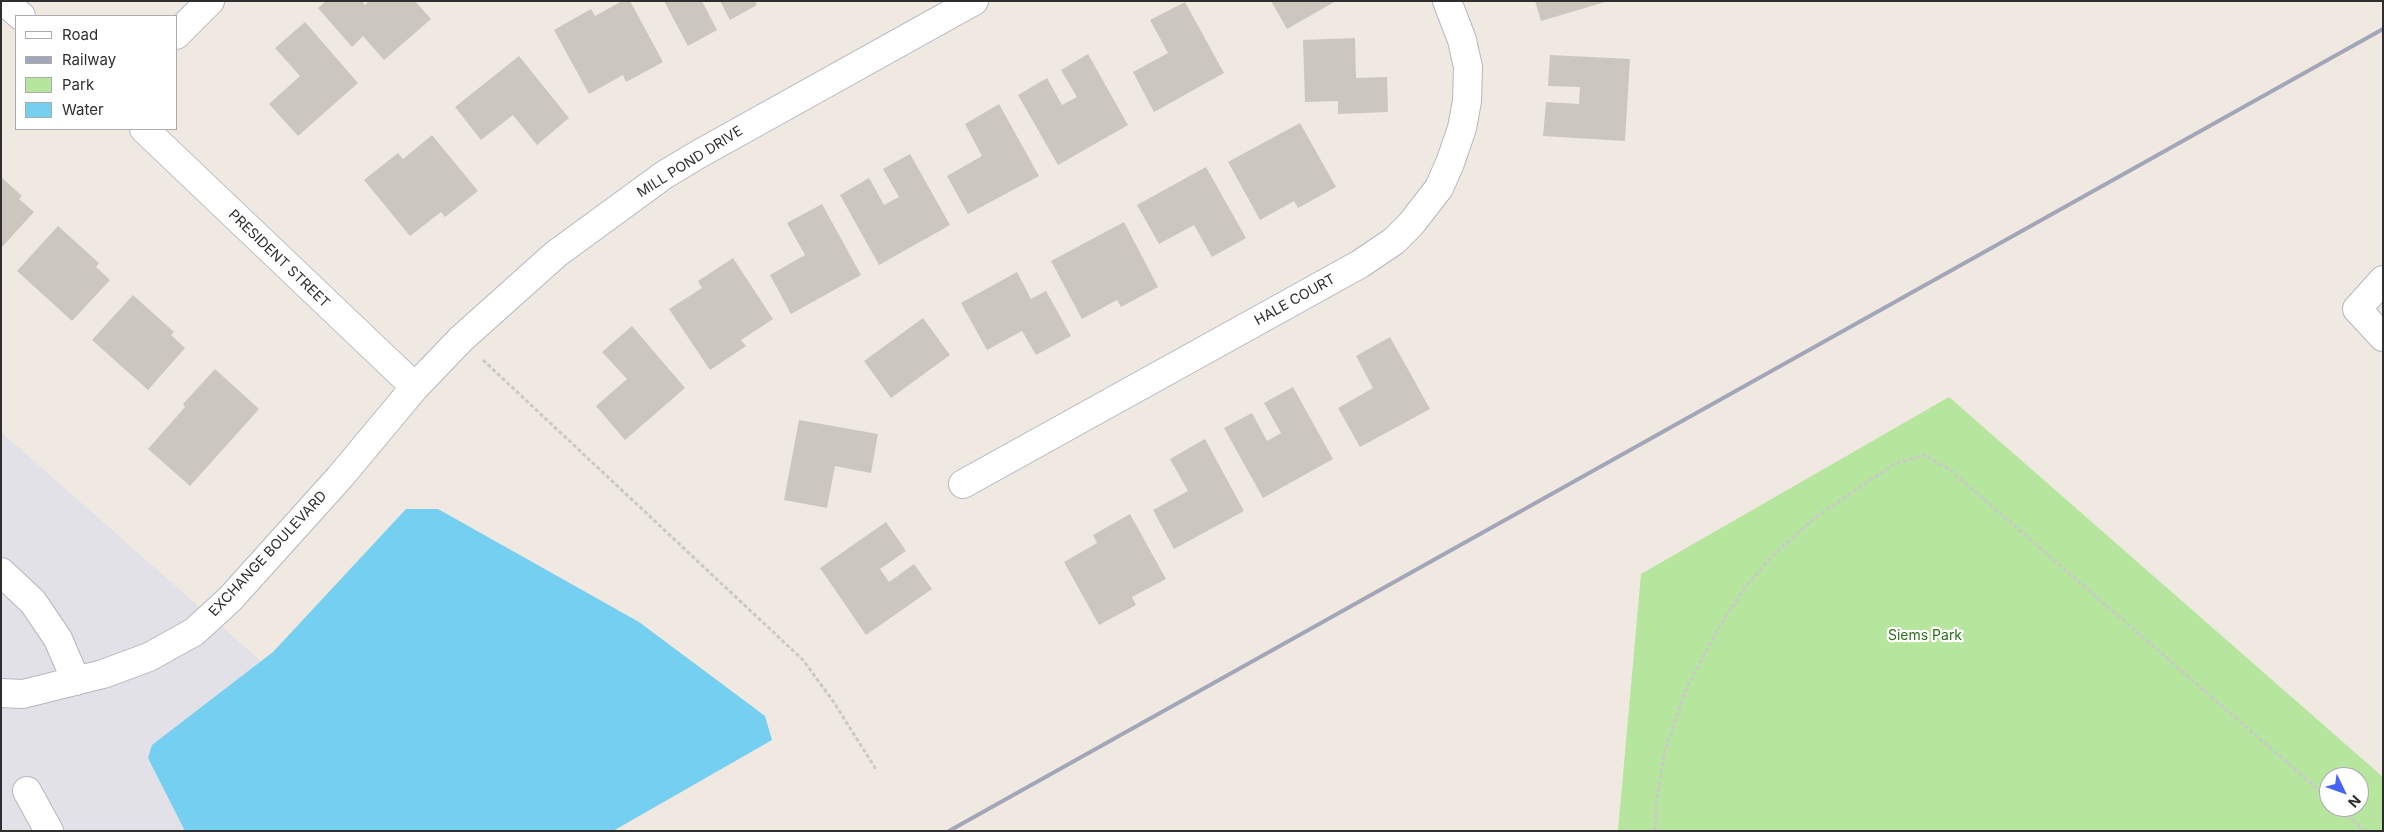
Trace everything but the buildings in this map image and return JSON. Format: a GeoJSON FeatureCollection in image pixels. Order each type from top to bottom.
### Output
{"type":"FeatureCollection","features":[{"type":"Feature","properties":{"kind":"street"},"geometry":{"type":"LineString","coordinates":[[4,1],[20,15]]}},
{"type":"Feature","properties":{"kind":"street"},"geometry":{"type":"LineString","coordinates":[[178,33],[210,1]]}},
{"type":"Feature","properties":{"kind":"street","name":"MILL POND DRIVE"},"geometry":{"type":"LineString","coordinates":[[415,388],[461,339],[556,254],[664,175],[974,1]]}},
{"type":"Feature","properties":{"kind":"street","name":"HALE COURT"},"geometry":{"type":"LineString","coordinates":[[964,484],[1360,264],[1394,241],[1411,224],[1439,188],[1450,164],[1462,128],[1468,67],[1462,40],[1447,1]]}},
{"type":"Feature","properties":{"kind":"street","name":"PRESIDENT STREET"},"geometry":{"type":"LineString","coordinates":[[145,130],[415,388]]}},
{"type":"Feature","properties":{"kind":"street"},"geometry":{"type":"LineString","coordinates":[[2383,280],[2357,309],[2383,337]]}},
{"type":"Feature","properties":{"kind":"street","name":"EXCHANGE BOULEVARD"},"geometry":{"type":"LineString","coordinates":[[1,693],[23,694],[76,681],[149,657],[194,632],[230,599],[340,477],[415,388]]}},
{"type":"Feature","properties":{"kind":"street"},"geometry":{"type":"LineString","coordinates":[[1,572],[33,602],[58,639],[76,681]]}},
{"type":"Feature","properties":{"kind":"street"},"geometry":{"type":"LineString","coordinates":[[27,791],[49,831]]}},
{"type":"Feature","properties":{"kind":"path"},"geometry":{"type":"LineString","coordinates":[[461,339],[803,660],[834,701],[877,771]]}},
{"type":"Feature","properties":{"kind":"path"},"geometry":{"type":"LineString","coordinates":[[1655,831],[1656,804],[1665,750],[1688,687],[1718,629],[1746,586],[1774,553],[1816,517],[1896,463],[1924,455],[1949,469],[2319,790]]}},
{"type":"Feature","properties":{"kind":"path"},"geometry":{"type":"LineString","coordinates":[[2349,817],[2365,831]]}},
{"type":"Feature","properties":{"kind":"shaded area"},"geometry":{"type":"Polygon","coordinates":[[[1,432],[163,575],[454,831],[1,831],[1,432]]]}},
{"type":"Feature","properties":{"kind":"green space","name":"Siems Park"},"geometry":{"type":"Polygon","coordinates":[[[1949,397],[2383,777],[2383,831],[1618,831],[1641,574],[1949,397]]]}},
{"type":"Feature","properties":{"kind":"water"},"geometry":{"type":"Polygon","coordinates":[[[406,509],[438,509],[639,622],[765,716],[772,740],[613,831],[185,831],[148,758],[152,745],[273,652],[406,509]]]}},
{"type":"Feature","properties":{"kind":"railway"},"geometry":{"type":"LineString","coordinates":[[949,831],[2383,29]]}}]}
